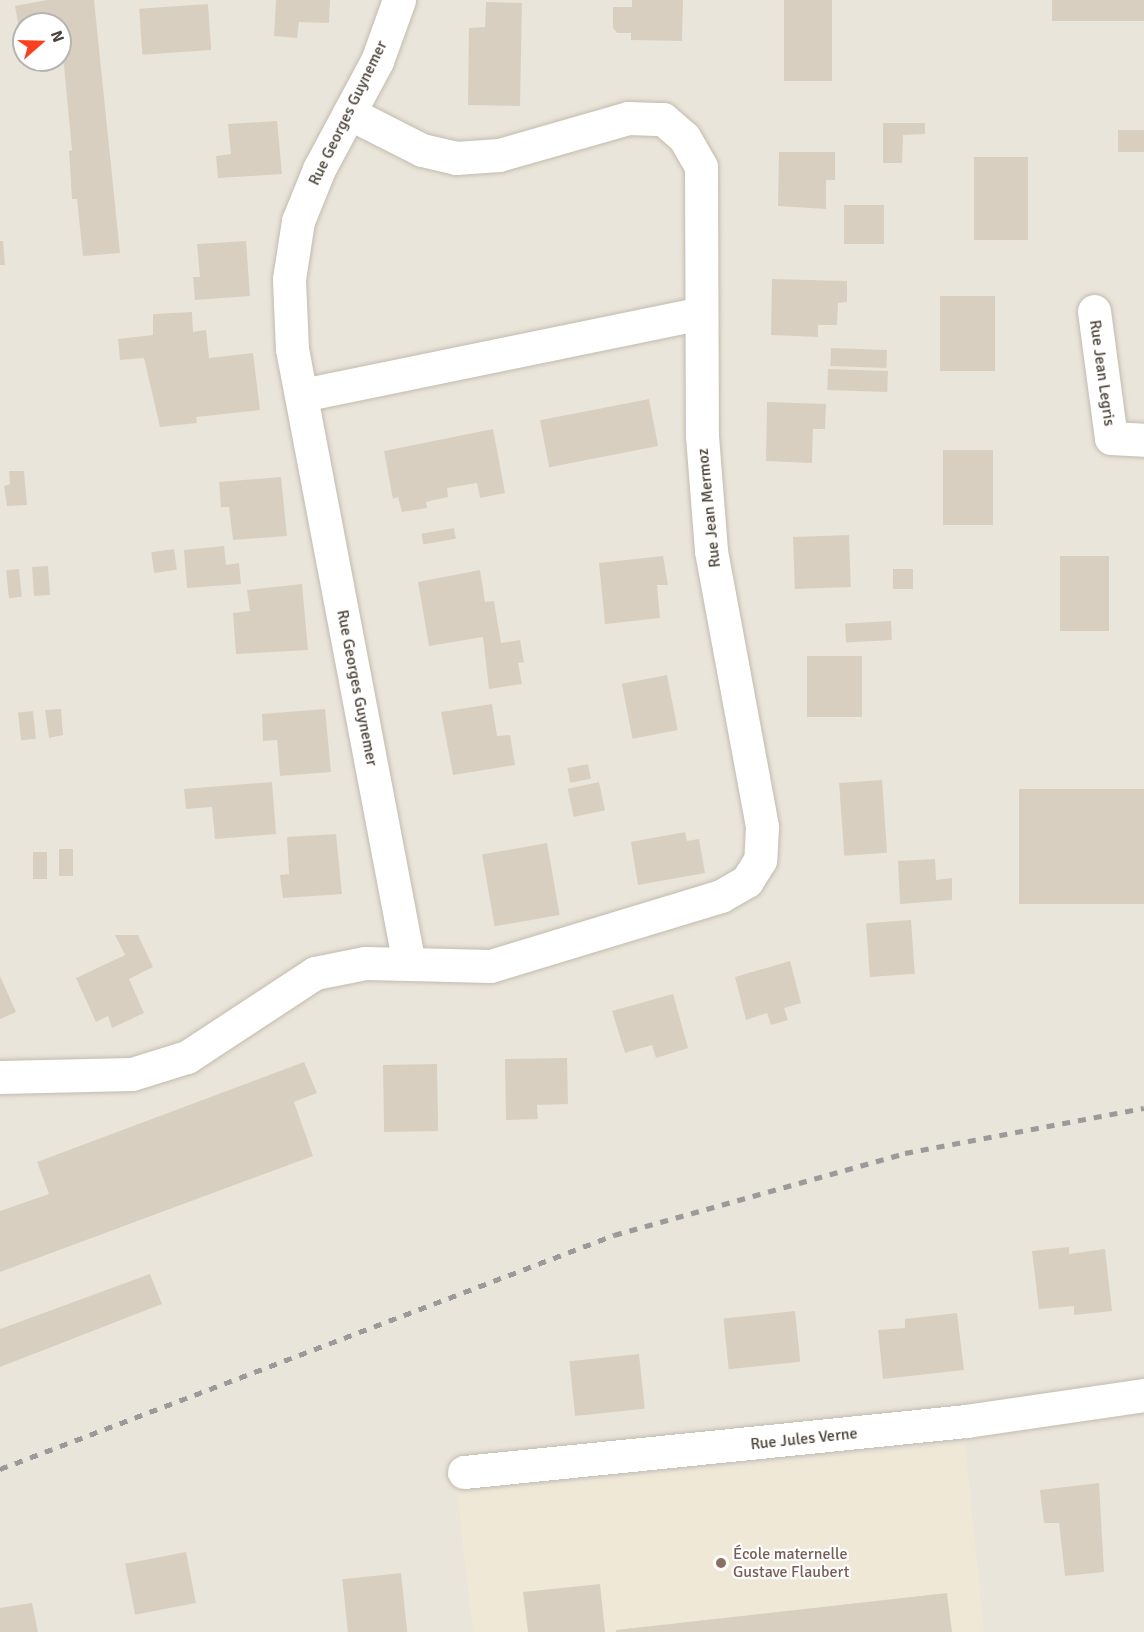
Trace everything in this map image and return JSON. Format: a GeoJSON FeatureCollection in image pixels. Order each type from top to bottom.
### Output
{"type":"FeatureCollection","features":[{"type":"Feature","properties":{"kind":"street","name":"Rue Georges Guynemer"},"geometry":{"type":"LineString","coordinates":[[399,0],[377,61],[318,169],[298,221],[288,279],[292,349],[409,964]]}},
{"type":"Feature","properties":{"kind":"street","name":"Rue Jean Mermoz"},"geometry":{"type":"LineString","coordinates":[[349,113],[422,150],[456,158],[499,155],[628,118],[663,119],[684,137],[701,167],[702,435],[711,551],[762,828],[760,860],[747,881],[721,896],[490,966],[409,964]]}},
{"type":"Feature","properties":{"kind":"street","name":"Rue Jean Legris"},"geometry":{"type":"LineString","coordinates":[[1094,311],[1111,438],[1144,440]]}},
{"type":"Feature","properties":{"kind":"street"},"geometry":{"type":"LineString","coordinates":[[302,395],[700,313]]}},
{"type":"Feature","properties":{"kind":"street"},"geometry":{"type":"LineString","coordinates":[[0,1077],[132,1074],[187,1058],[315,973],[365,963],[409,964]]}},
{"type":"Feature","properties":{"kind":"street","name":"Rue Jules Verne"},"geometry":{"type":"LineString","coordinates":[[464,1472],[966,1421],[1144,1395]]}},
{"type":"Feature","properties":{"kind":"shaded area"},"geometry":{"type":"Polygon","coordinates":[[[0,0],[1144,0],[1144,1632],[0,1632],[0,0]]]}},
{"type":"Feature","properties":{"kind":"shaded area","name":"École maternelle Gustave Flaubert"},"geometry":{"type":"Polygon","coordinates":[[[965,1444],[984,1632],[473,1632],[457,1493],[965,1444]]]}},
{"type":"Feature","properties":{"kind":"building"},"geometry":{"type":"Polygon","coordinates":[[[47,0],[94,0],[120,253],[83,256],[77,199],[72,199],[69,151],[72,150],[65,72],[72,72],[72,12],[16,12],[15,6],[47,0]]]}},
{"type":"Feature","properties":{"kind":"building"},"geometry":{"type":"Polygon","coordinates":[[[276,0],[330,0],[329,23],[299,22],[297,38],[274,36],[276,0]]]}},
{"type":"Feature","properties":{"kind":"building"},"geometry":{"type":"Polygon","coordinates":[[[632,0],[683,0],[682,41],[631,40],[631,33],[617,33],[613,28],[613,7],[632,7],[632,0]]]}},
{"type":"Feature","properties":{"kind":"building"},"geometry":{"type":"Polygon","coordinates":[[[784,0],[832,0],[832,81],[784,81],[784,0]]]}},
{"type":"Feature","properties":{"kind":"building"},"geometry":{"type":"Polygon","coordinates":[[[1052,0],[1144,0],[1144,21],[1052,21],[1052,0]]]}},
{"type":"Feature","properties":{"kind":"building"},"geometry":{"type":"Polygon","coordinates":[[[486,2],[522,3],[520,106],[468,105],[469,28],[485,27],[486,2]]]}},
{"type":"Feature","properties":{"kind":"building"},"geometry":{"type":"Polygon","coordinates":[[[208,4],[211,50],[142,55],[139,9],[208,4]]]}},
{"type":"Feature","properties":{"kind":"building"},"geometry":{"type":"Polygon","coordinates":[[[277,121],[282,174],[218,178],[216,156],[231,154],[228,124],[277,121]]]}},
{"type":"Feature","properties":{"kind":"building"},"geometry":{"type":"Polygon","coordinates":[[[883,123],[925,123],[925,134],[903,135],[902,163],[883,163],[883,123]]]}},
{"type":"Feature","properties":{"kind":"building"},"geometry":{"type":"Polygon","coordinates":[[[1118,130],[1144,130],[1144,152],[1118,152],[1118,130]]]}},
{"type":"Feature","properties":{"kind":"building"},"geometry":{"type":"Polygon","coordinates":[[[779,152],[835,152],[835,180],[826,180],[826,209],[778,206],[779,152]]]}},
{"type":"Feature","properties":{"kind":"building"},"geometry":{"type":"Polygon","coordinates":[[[974,157],[1028,157],[1028,240],[974,240],[974,157]]]}},
{"type":"Feature","properties":{"kind":"building"},"geometry":{"type":"Polygon","coordinates":[[[844,205],[884,205],[884,244],[844,244],[844,205]]]}},
{"type":"Feature","properties":{"kind":"building"},"geometry":{"type":"Polygon","coordinates":[[[0,241],[3,241],[5,265],[0,265],[0,241]]]}},
{"type":"Feature","properties":{"kind":"building"},"geometry":{"type":"Polygon","coordinates":[[[246,241],[250,296],[195,300],[193,277],[200,277],[197,244],[246,241]]]}},
{"type":"Feature","properties":{"kind":"building"},"geometry":{"type":"Polygon","coordinates":[[[772,279],[847,281],[847,302],[838,303],[837,325],[818,325],[818,337],[771,335],[772,279]]]}},
{"type":"Feature","properties":{"kind":"building"},"geometry":{"type":"Polygon","coordinates":[[[940,296],[995,296],[995,371],[940,371],[940,296]]]}},
{"type":"Feature","properties":{"kind":"building"},"geometry":{"type":"Polygon","coordinates":[[[192,312],[193,332],[206,330],[209,358],[253,353],[260,410],[196,417],[197,423],[160,427],[144,358],[120,360],[118,339],[153,335],[153,314],[192,312]]]}},
{"type":"Feature","properties":{"kind":"building"},"geometry":{"type":"Polygon","coordinates":[[[831,348],[887,350],[886,368],[830,366],[831,348]]]}},
{"type":"Feature","properties":{"kind":"building"},"geometry":{"type":"Polygon","coordinates":[[[828,369],[888,371],[887,392],[827,390],[828,369]]]}},
{"type":"Feature","properties":{"kind":"building"},"geometry":{"type":"Polygon","coordinates":[[[649,399],[658,446],[549,467],[540,420],[649,399]]]}},
{"type":"Feature","properties":{"kind":"building"},"geometry":{"type":"Polygon","coordinates":[[[767,402],[826,404],[825,429],[813,429],[812,463],[766,461],[767,402]]]}},
{"type":"Feature","properties":{"kind":"building"},"geometry":{"type":"Polygon","coordinates":[[[493,429],[505,493],[480,498],[477,483],[447,488],[448,497],[426,502],[427,508],[402,512],[398,497],[393,499],[384,451],[493,429]]]}},
{"type":"Feature","properties":{"kind":"building"},"geometry":{"type":"Polygon","coordinates":[[[943,450],[993,450],[993,525],[943,525],[943,450]]]}},
{"type":"Feature","properties":{"kind":"building"},"geometry":{"type":"Polygon","coordinates":[[[9,471],[24,471],[27,505],[7,506],[4,486],[10,484],[9,471]]]}},
{"type":"Feature","properties":{"kind":"building"},"geometry":{"type":"Polygon","coordinates":[[[281,477],[287,536],[233,540],[229,507],[221,507],[219,482],[281,477]]]}},
{"type":"Feature","properties":{"kind":"building"},"geometry":{"type":"Polygon","coordinates":[[[454,528],[456,539],[423,545],[422,534],[454,528]]]}},
{"type":"Feature","properties":{"kind":"building"},"geometry":{"type":"Polygon","coordinates":[[[849,535],[851,587],[795,589],[793,537],[849,535]]]}},
{"type":"Feature","properties":{"kind":"building"},"geometry":{"type":"Polygon","coordinates":[[[224,546],[226,565],[239,563],[241,584],[187,588],[184,550],[224,546]]]}},
{"type":"Feature","properties":{"kind":"building"},"geometry":{"type":"Polygon","coordinates":[[[174,549],[177,570],[154,573],[151,552],[174,549]]]}},
{"type":"Feature","properties":{"kind":"building"},"geometry":{"type":"Polygon","coordinates":[[[663,556],[668,585],[657,585],[660,618],[605,624],[599,563],[663,556]]]}},
{"type":"Feature","properties":{"kind":"building"},"geometry":{"type":"Polygon","coordinates":[[[1060,556],[1109,556],[1109,631],[1060,631],[1060,556]]]}},
{"type":"Feature","properties":{"kind":"building"},"geometry":{"type":"Polygon","coordinates":[[[48,566],[50,595],[34,596],[32,567],[48,566]]]}},
{"type":"Feature","properties":{"kind":"building"},"geometry":{"type":"Polygon","coordinates":[[[19,569],[22,597],[9,598],[6,570],[19,569]]]}},
{"type":"Feature","properties":{"kind":"building"},"geometry":{"type":"Polygon","coordinates":[[[893,569],[913,569],[913,589],[893,589],[893,569]]]}},
{"type":"Feature","properties":{"kind":"building"},"geometry":{"type":"Polygon","coordinates":[[[480,570],[485,602],[494,601],[501,643],[520,640],[524,662],[518,663],[522,684],[489,689],[483,637],[429,646],[418,582],[480,570]]]}},
{"type":"Feature","properties":{"kind":"building"},"geometry":{"type":"Polygon","coordinates":[[[302,584],[308,650],[236,654],[233,613],[250,611],[247,590],[302,584]]]}},
{"type":"Feature","properties":{"kind":"building"},"geometry":{"type":"Polygon","coordinates":[[[891,621],[892,640],[846,642],[845,623],[891,621]]]}},
{"type":"Feature","properties":{"kind":"building"},"geometry":{"type":"Polygon","coordinates":[[[807,656],[862,656],[862,717],[807,717],[807,656]]]}},
{"type":"Feature","properties":{"kind":"building"},"geometry":{"type":"Polygon","coordinates":[[[667,675],[678,730],[633,739],[622,684],[667,675]]]}},
{"type":"Feature","properties":{"kind":"building"},"geometry":{"type":"Polygon","coordinates":[[[492,704],[497,736],[510,735],[515,765],[453,775],[441,712],[492,704]]]}},
{"type":"Feature","properties":{"kind":"building"},"geometry":{"type":"Polygon","coordinates":[[[61,709],[63,735],[49,738],[45,710],[61,709]]]}},
{"type":"Feature","properties":{"kind":"building"},"geometry":{"type":"Polygon","coordinates":[[[325,709],[331,772],[280,776],[277,740],[263,741],[262,714],[325,709]]]}},
{"type":"Feature","properties":{"kind":"building"},"geometry":{"type":"Polygon","coordinates":[[[33,711],[36,739],[21,740],[18,713],[33,711]]]}},
{"type":"Feature","properties":{"kind":"building"},"geometry":{"type":"Polygon","coordinates":[[[588,764],[591,779],[570,783],[567,768],[588,764]]]}},
{"type":"Feature","properties":{"kind":"building"},"geometry":{"type":"Polygon","coordinates":[[[882,780],[887,853],[844,856],[839,783],[882,780]]]}},
{"type":"Feature","properties":{"kind":"building"},"geometry":{"type":"Polygon","coordinates":[[[272,782],[276,834],[215,839],[212,807],[186,809],[184,789],[272,782]]]}},
{"type":"Feature","properties":{"kind":"building"},"geometry":{"type":"Polygon","coordinates":[[[599,782],[605,810],[574,817],[568,789],[599,782]]]}},
{"type":"Feature","properties":{"kind":"building"},"geometry":{"type":"Polygon","coordinates":[[[1019,789],[1144,789],[1144,904],[1019,904],[1019,789]]]}},
{"type":"Feature","properties":{"kind":"building"},"geometry":{"type":"Polygon","coordinates":[[[685,832],[687,841],[699,839],[705,873],[638,885],[631,842],[685,832]]]}},
{"type":"Feature","properties":{"kind":"building"},"geometry":{"type":"Polygon","coordinates":[[[336,834],[342,894],[283,898],[280,875],[289,874],[287,837],[336,834]]]}},
{"type":"Feature","properties":{"kind":"building"},"geometry":{"type":"Polygon","coordinates":[[[547,843],[560,915],[495,926],[482,854],[547,843]]]}},
{"type":"Feature","properties":{"kind":"building"},"geometry":{"type":"Polygon","coordinates":[[[59,849],[73,849],[73,876],[59,876],[59,849]]]}},
{"type":"Feature","properties":{"kind":"building"},"geometry":{"type":"Polygon","coordinates":[[[33,852],[47,852],[47,879],[33,879],[33,852]]]}},
{"type":"Feature","properties":{"kind":"building"},"geometry":{"type":"Polygon","coordinates":[[[935,859],[936,880],[952,878],[952,900],[900,904],[898,861],[935,859]]]}},
{"type":"Feature","properties":{"kind":"building"},"geometry":{"type":"Polygon","coordinates":[[[911,920],[915,974],[870,977],[866,923],[911,920]]]}},
{"type":"Feature","properties":{"kind":"building"},"geometry":{"type":"Polygon","coordinates":[[[115,935],[138,935],[153,967],[129,979],[144,1013],[112,1028],[108,1016],[96,1022],[76,978],[125,955],[115,935]]]}},
{"type":"Feature","properties":{"kind":"building"},"geometry":{"type":"Polygon","coordinates":[[[790,961],[801,1003],[784,1008],[788,1020],[771,1025],[767,1013],[746,1020],[735,977],[790,961]]]}},
{"type":"Feature","properties":{"kind":"building"},"geometry":{"type":"Polygon","coordinates":[[[0,976],[16,1012],[0,1019],[0,976]]]}},
{"type":"Feature","properties":{"kind":"building"},"geometry":{"type":"Polygon","coordinates":[[[673,994],[688,1048],[656,1058],[652,1045],[625,1053],[612,1011],[673,994]]]}},
{"type":"Feature","properties":{"kind":"building"},"geometry":{"type":"Polygon","coordinates":[[[567,1058],[568,1104],[537,1105],[538,1119],[506,1120],[505,1059],[567,1058]]]}},
{"type":"Feature","properties":{"kind":"building"},"geometry":{"type":"Polygon","coordinates":[[[304,1062],[317,1093],[294,1102],[313,1156],[0,1272],[0,1211],[49,1194],[37,1162],[304,1062]]]}},
{"type":"Feature","properties":{"kind":"building"},"geometry":{"type":"Polygon","coordinates":[[[437,1064],[438,1131],[384,1132],[383,1065],[437,1064]]]}},
{"type":"Feature","properties":{"kind":"building"},"geometry":{"type":"Polygon","coordinates":[[[1069,1247],[1069,1254],[1105,1249],[1112,1311],[1074,1315],[1074,1306],[1039,1309],[1032,1251],[1069,1247]]]}},
{"type":"Feature","properties":{"kind":"building"},"geometry":{"type":"Polygon","coordinates":[[[150,1274],[162,1304],[0,1367],[0,1329],[150,1274]]]}},
{"type":"Feature","properties":{"kind":"building"},"geometry":{"type":"Polygon","coordinates":[[[795,1311],[800,1362],[729,1369],[723,1319],[795,1311]]]}},
{"type":"Feature","properties":{"kind":"building"},"geometry":{"type":"Polygon","coordinates":[[[957,1313],[964,1370],[883,1379],[878,1330],[905,1328],[905,1319],[957,1313]]]}},
{"type":"Feature","properties":{"kind":"building"},"geometry":{"type":"Polygon","coordinates":[[[639,1354],[645,1409],[575,1416],[569,1361],[639,1354]]]}},
{"type":"Feature","properties":{"kind":"building"},"geometry":{"type":"Polygon","coordinates":[[[1099,1483],[1104,1572],[1065,1576],[1059,1523],[1044,1523],[1040,1490],[1099,1483]]]}},
{"type":"Feature","properties":{"kind":"building"},"geometry":{"type":"Polygon","coordinates":[[[186,1552],[196,1603],[135,1615],[125,1564],[186,1552]]]}},
{"type":"Feature","properties":{"kind":"building"},"geometry":{"type":"Polygon","coordinates":[[[401,1573],[407,1632],[348,1632],[342,1579],[401,1573]]]}},
{"type":"Feature","properties":{"kind":"building"},"geometry":{"type":"Polygon","coordinates":[[[600,1584],[605,1632],[528,1632],[523,1592],[600,1584]]]}},
{"type":"Feature","properties":{"kind":"building"},"geometry":{"type":"Polygon","coordinates":[[[947,1593],[952,1632],[616,1632],[616,1630],[947,1593]]]}},
{"type":"Feature","properties":{"kind":"building"},"geometry":{"type":"Polygon","coordinates":[[[32,1603],[38,1632],[0,1632],[0,1608],[32,1603]]]}},
{"type":"Feature","properties":{"kind":"railway"},"geometry":{"type":"LineString","coordinates":[[0,1469],[614,1235],[905,1153],[1144,1108]]}},
{"type":"Feature","properties":{"kind":"place","name":"École maternelle Gustave Flaubert"},"geometry":{"type":"Point","coordinates":[721,1563]}}]}
